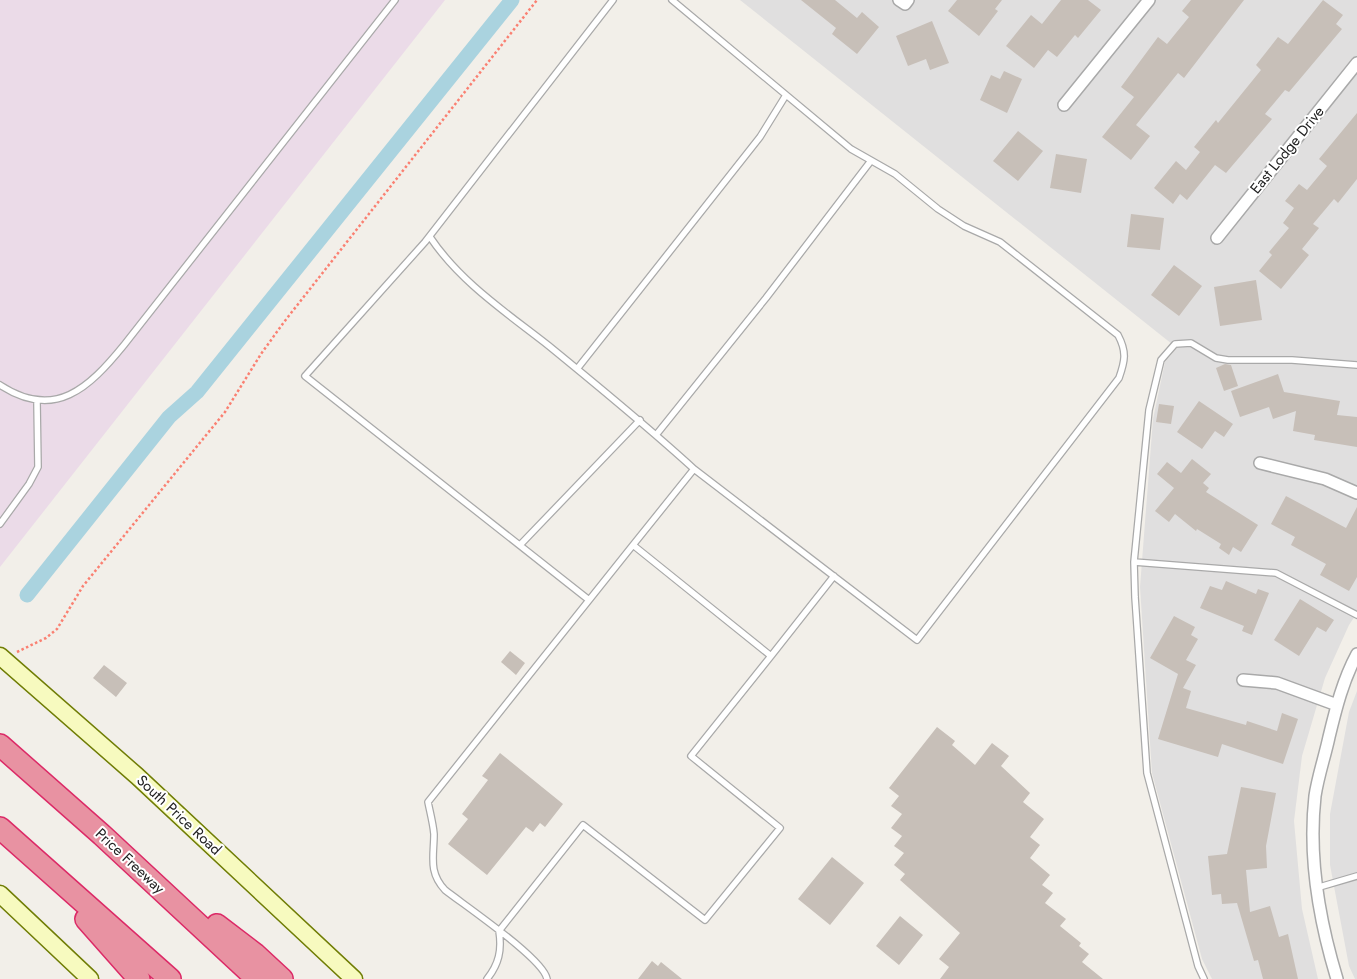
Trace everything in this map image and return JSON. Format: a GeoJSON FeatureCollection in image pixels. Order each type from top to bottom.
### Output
{"type":"FeatureCollection","features":[{"type":"Feature","properties":{"kind":"highway","name":"Price Freeway"},"geometry":{"type":"LineString","coordinates":[[0,745],[102,835],[257,979]]}},
{"type":"Feature","properties":{"kind":"highway"},"geometry":{"type":"LineString","coordinates":[[0,828],[170,979]]}},
{"type":"Feature","properties":{"kind":"highway"},"geometry":{"type":"LineString","coordinates":[[102,835],[255,954],[282,979]]}},
{"type":"Feature","properties":{"kind":"highway"},"geometry":{"type":"LineString","coordinates":[[32,856],[139,979]]}},
{"type":"Feature","properties":{"kind":"main road","name":"South Price Road"},"geometry":{"type":"LineString","coordinates":[[3,658],[137,776],[354,979]]}},
{"type":"Feature","properties":{"kind":"main road"},"geometry":{"type":"LineString","coordinates":[[0,894],[90,979]]}},
{"type":"Feature","properties":{"kind":"street"},"geometry":{"type":"LineString","coordinates":[[1064,105],[1149,0]]}},
{"type":"Feature","properties":{"kind":"street","name":"East Lodge Drive"},"geometry":{"type":"LineString","coordinates":[[1217,238],[1357,63]]}},
{"type":"Feature","properties":{"kind":"street"},"geometry":{"type":"LineString","coordinates":[[1260,463],[1325,479],[1357,493]]}},
{"type":"Feature","properties":{"kind":"street"},"geometry":{"type":"LineString","coordinates":[[1337,979],[1323,934],[1314,872],[1315,796],[1337,705],[1348,670],[1357,654]]}},
{"type":"Feature","properties":{"kind":"street"},"geometry":{"type":"LineString","coordinates":[[1242,680],[1277,683],[1337,705]]}},
{"type":"Feature","properties":{"kind":"lane"},"geometry":{"type":"LineString","coordinates":[[0,385],[13,393],[37,402],[75,392],[106,367],[395,0]]}},
{"type":"Feature","properties":{"kind":"lane"},"geometry":{"type":"LineString","coordinates":[[589,600],[305,376],[430,236],[613,0]]}},
{"type":"Feature","properties":{"kind":"lane"},"geometry":{"type":"LineString","coordinates":[[430,236],[446,260],[464,277],[640,420],[694,469],[917,640],[1118,378],[1125,362],[1125,349],[1118,335],[1007,247],[964,226],[938,209],[895,174],[870,162],[851,149],[672,0]]}},
{"type":"Feature","properties":{"kind":"lane"},"geometry":{"type":"LineString","coordinates":[[577,369],[760,137],[786,95]]}},
{"type":"Feature","properties":{"kind":"lane"},"geometry":{"type":"LineString","coordinates":[[656,435],[766,298],[870,162]]}},
{"type":"Feature","properties":{"kind":"lane"},"geometry":{"type":"LineString","coordinates":[[1204,979],[1198,966],[1147,773],[1134,597],[1134,562],[1149,410],[1161,360],[1175,344],[1191,343],[1216,358],[1228,360],[1292,360],[1357,365]]}},
{"type":"Feature","properties":{"kind":"lane"},"geometry":{"type":"LineString","coordinates":[[0,522],[29,484],[38,467],[37,402]]}},
{"type":"Feature","properties":{"kind":"lane"},"geometry":{"type":"LineString","coordinates":[[520,545],[640,420]]}},
{"type":"Feature","properties":{"kind":"lane"},"geometry":{"type":"LineString","coordinates":[[547,979],[546,974],[537,961],[437,882],[433,870],[434,832],[428,802],[694,469]]}},
{"type":"Feature","properties":{"kind":"lane"},"geometry":{"type":"LineString","coordinates":[[633,545],[770,656]]}},
{"type":"Feature","properties":{"kind":"lane"},"geometry":{"type":"LineString","coordinates":[[1134,562],[1276,573],[1357,615]]}},
{"type":"Feature","properties":{"kind":"lane"},"geometry":{"type":"LineString","coordinates":[[487,979],[499,958],[501,944],[499,932],[583,825],[704,920],[780,828],[691,756],[834,576]]}},
{"type":"Feature","properties":{"kind":"lane"},"geometry":{"type":"LineString","coordinates":[[1316,888],[1357,876]]}},
{"type":"Feature","properties":{"kind":"path"},"geometry":{"type":"LineString","coordinates":[[3,658],[20,648],[46,638],[57,629],[83,586],[225,412],[284,322],[537,0]]}},
{"type":"Feature","properties":{"kind":"shaded area"},"geometry":{"type":"Polygon","coordinates":[[[0,0],[445,0],[0,567],[0,0]]]}},
{"type":"Feature","properties":{"kind":"shaded area"},"geometry":{"type":"Polygon","coordinates":[[[740,0],[1357,0],[1357,613],[1349,625],[1325,678],[1302,756],[1294,821],[1302,909],[1318,979],[1212,979],[1202,959],[1152,773],[1140,587],[1153,419],[1165,362],[1177,348],[740,0]]]}},
{"type":"Feature","properties":{"kind":"shaded area"},"geometry":{"type":"Polygon","coordinates":[[[1357,691],[1357,979],[1355,979],[1349,966],[1330,865],[1330,814],[1349,712],[1357,691]]]}},
{"type":"Feature","properties":{"kind":"building"},"geometry":{"type":"Polygon","coordinates":[[[801,0],[835,0],[857,18],[862,12],[879,27],[857,54],[832,34],[836,28],[801,0]]]}},
{"type":"Feature","properties":{"kind":"building"},"geometry":{"type":"Polygon","coordinates":[[[957,0],[1002,0],[995,9],[998,11],[979,36],[948,11],[957,0]]]}},
{"type":"Feature","properties":{"kind":"building"},"geometry":{"type":"Polygon","coordinates":[[[1061,0],[1088,0],[1101,10],[1078,38],[1075,35],[1057,57],[1048,50],[1034,68],[1006,46],[1031,15],[1042,24],[1061,0]]]}},
{"type":"Feature","properties":{"kind":"building"},"geometry":{"type":"Polygon","coordinates":[[[1191,0],[1244,0],[1184,78],[1178,73],[1136,125],[1150,136],[1131,160],[1102,137],[1134,97],[1121,87],[1158,37],[1167,44],[1189,17],[1182,11],[1191,0]]]}},
{"type":"Feature","properties":{"kind":"building"},"geometry":{"type":"Polygon","coordinates":[[[1323,0],[1343,15],[1336,24],[1342,29],[1289,92],[1285,90],[1265,114],[1272,119],[1226,173],[1215,165],[1187,200],[1180,194],[1173,204],[1154,188],[1176,161],[1186,170],[1200,152],[1194,147],[1216,120],[1218,123],[1261,70],[1256,65],[1278,37],[1288,44],[1323,0]]]}},
{"type":"Feature","properties":{"kind":"building"},"geometry":{"type":"Polygon","coordinates":[[[932,21],[949,63],[930,70],[926,59],[908,66],[896,36],[932,21]]]}},
{"type":"Feature","properties":{"kind":"building"},"geometry":{"type":"Polygon","coordinates":[[[1004,71],[1022,79],[1007,113],[980,100],[991,75],[1000,79],[1004,71]]]}},
{"type":"Feature","properties":{"kind":"building"},"geometry":{"type":"Polygon","coordinates":[[[1357,113],[1357,179],[1338,203],[1334,199],[1313,224],[1319,228],[1302,249],[1309,255],[1281,289],[1259,271],[1272,255],[1269,252],[1289,228],[1283,223],[1294,208],[1285,201],[1299,184],[1307,190],[1327,166],[1319,159],[1357,113]]]}},
{"type":"Feature","properties":{"kind":"building"},"geometry":{"type":"Polygon","coordinates":[[[1018,131],[1043,151],[1018,181],[993,161],[1018,131]]]}},
{"type":"Feature","properties":{"kind":"building"},"geometry":{"type":"Polygon","coordinates":[[[1056,154],[1087,159],[1081,193],[1050,188],[1056,154]]]}},
{"type":"Feature","properties":{"kind":"building"},"geometry":{"type":"Polygon","coordinates":[[[1131,214],[1164,218],[1160,250],[1127,247],[1131,214]]]}},
{"type":"Feature","properties":{"kind":"building"},"geometry":{"type":"Polygon","coordinates":[[[1174,265],[1202,286],[1179,316],[1151,295],[1174,265]]]}},
{"type":"Feature","properties":{"kind":"building"},"geometry":{"type":"Polygon","coordinates":[[[1256,280],[1262,320],[1220,326],[1214,287],[1256,280]]]}},
{"type":"Feature","properties":{"kind":"building"},"geometry":{"type":"Polygon","coordinates":[[[1225,364],[1231,365],[1238,386],[1224,391],[1216,368],[1225,364]]]}},
{"type":"Feature","properties":{"kind":"building"},"geometry":{"type":"Polygon","coordinates":[[[1278,374],[1284,392],[1340,401],[1337,415],[1357,417],[1357,447],[1314,440],[1315,435],[1293,431],[1296,411],[1273,419],[1269,407],[1240,417],[1231,391],[1278,374]]]}},
{"type":"Feature","properties":{"kind":"building"},"geometry":{"type":"Polygon","coordinates":[[[1199,401],[1233,424],[1224,437],[1215,431],[1202,449],[1177,432],[1199,401]]]}},
{"type":"Feature","properties":{"kind":"building"},"geometry":{"type":"Polygon","coordinates":[[[1159,404],[1174,406],[1171,424],[1156,422],[1159,404]]]}},
{"type":"Feature","properties":{"kind":"building"},"geometry":{"type":"Polygon","coordinates":[[[1192,459],[1211,474],[1203,483],[1209,488],[1206,492],[1258,525],[1241,552],[1233,547],[1229,555],[1219,548],[1221,544],[1197,529],[1196,531],[1175,514],[1169,522],[1155,511],[1174,488],[1157,474],[1167,462],[1181,473],[1192,459]]]}},
{"type":"Feature","properties":{"kind":"building"},"geometry":{"type":"Polygon","coordinates":[[[1286,496],[1346,528],[1357,507],[1357,577],[1349,591],[1320,575],[1326,564],[1291,545],[1295,537],[1271,524],[1286,496]]]}},
{"type":"Feature","properties":{"kind":"building"},"geometry":{"type":"Polygon","coordinates":[[[1226,581],[1256,594],[1258,589],[1269,593],[1252,635],[1242,631],[1244,626],[1200,608],[1210,586],[1222,590],[1226,581]]]}},
{"type":"Feature","properties":{"kind":"building"},"geometry":{"type":"Polygon","coordinates":[[[1300,599],[1334,620],[1326,632],[1317,627],[1299,656],[1274,640],[1300,599]]]}},
{"type":"Feature","properties":{"kind":"building"},"geometry":{"type":"Polygon","coordinates":[[[1174,616],[1195,627],[1191,635],[1198,639],[1186,660],[1196,665],[1183,688],[1191,691],[1186,708],[1246,725],[1247,721],[1277,731],[1282,713],[1298,719],[1283,764],[1222,744],[1218,757],[1158,739],[1178,674],[1150,658],[1174,616]]]}},
{"type":"Feature","properties":{"kind":"building"},"geometry":{"type":"Polygon","coordinates":[[[510,651],[525,663],[516,675],[501,662],[510,651]]]}},
{"type":"Feature","properties":{"kind":"building"},"geometry":{"type":"Polygon","coordinates":[[[104,665],[127,683],[116,697],[93,678],[104,665]]]}},
{"type":"Feature","properties":{"kind":"building"},"geometry":{"type":"Polygon","coordinates":[[[937,727],[955,741],[952,745],[975,765],[992,743],[1009,756],[1001,766],[1030,793],[1023,802],[1044,819],[1030,837],[1040,845],[1030,858],[1050,875],[1042,885],[1053,893],[1045,903],[1066,919],[1060,926],[1081,943],[1079,946],[1089,954],[1082,962],[1103,979],[940,979],[949,967],[939,959],[960,933],[900,880],[905,874],[894,865],[904,853],[894,846],[902,836],[891,828],[902,814],[891,806],[899,796],[889,788],[937,727]]]}},
{"type":"Feature","properties":{"kind":"building"},"geometry":{"type":"Polygon","coordinates":[[[500,753],[563,804],[545,827],[540,823],[533,832],[526,827],[487,875],[448,844],[468,819],[462,814],[488,780],[482,776],[500,753]]]}},
{"type":"Feature","properties":{"kind":"building"},"geometry":{"type":"Polygon","coordinates":[[[1241,787],[1276,793],[1266,846],[1267,868],[1246,870],[1250,912],[1270,906],[1279,937],[1288,934],[1298,979],[1263,979],[1258,960],[1254,961],[1237,903],[1222,904],[1221,894],[1212,895],[1208,856],[1227,854],[1241,787]]]}},
{"type":"Feature","properties":{"kind":"building"},"geometry":{"type":"Polygon","coordinates":[[[832,857],[864,883],[830,925],[798,899],[832,857]]]}},
{"type":"Feature","properties":{"kind":"building"},"geometry":{"type":"Polygon","coordinates":[[[900,916],[923,935],[899,965],[876,946],[900,916]]]}},
{"type":"Feature","properties":{"kind":"building"},"geometry":{"type":"Polygon","coordinates":[[[652,961],[658,966],[661,962],[682,979],[638,979],[652,961]]]}},
{"type":"Feature","properties":{"kind":"waterway"},"geometry":{"type":"LineString","coordinates":[[27,595],[169,417],[197,392],[512,0]]}}]}
